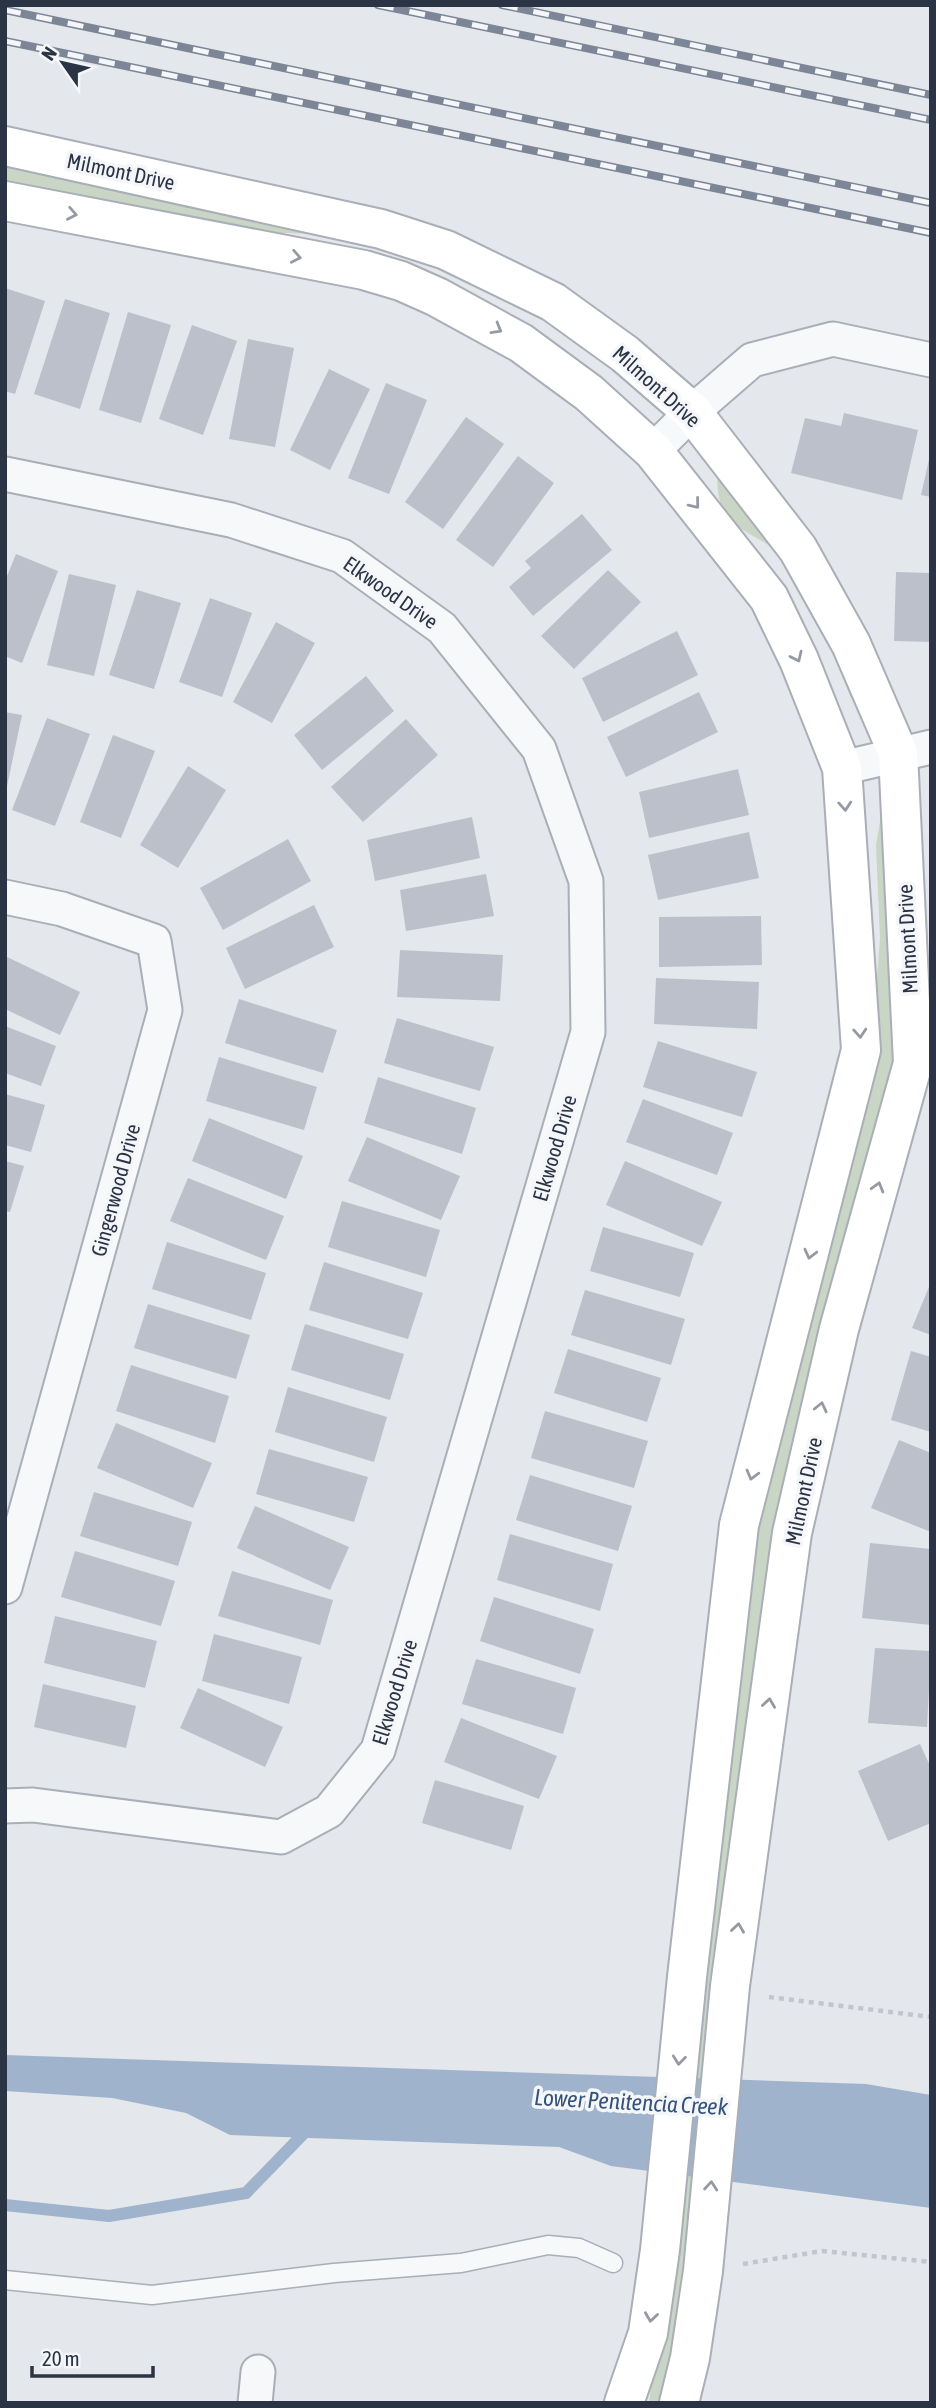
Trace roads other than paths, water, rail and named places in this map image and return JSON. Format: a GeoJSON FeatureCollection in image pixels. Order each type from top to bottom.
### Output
{"type":"FeatureCollection","features":[{"type":"Feature","properties":{"kind":"street","name":"Milmont Drive"},"geometry":{"type":"LineString","coordinates":[[5,146],[381,229],[446,250],[553,302],[625,354],[692,412],[798,549],[914,750],[913,1063],[839,1329],[792,1533],[729,1991],[704,2262],[690,2358],[679,2403]]}},
{"type":"Feature","properties":{"kind":"street"},"geometry":{"type":"LineString","coordinates":[[5,201],[364,270],[401,281],[521,343],[589,393],[653,451],[769,598],[799,660],[842,768],[861,1050],[739,1525],[686,1992],[660,2250],[649,2333],[624,2403]]}},
{"type":"Feature","properties":{"kind":"street"},"geometry":{"type":"LineString","coordinates":[[653,451],[692,412],[752,360],[833,339],[931,360]]}},
{"type":"Feature","properties":{"kind":"street","name":"Elkwood Drive"},"geometry":{"type":"LineString","coordinates":[[5,474],[231,520],[342,556],[442,628],[539,749],[586,881],[588,1032],[378,1750],[329,1811],[281,1838],[33,1805],[5,1806]]}},
{"type":"Feature","properties":{"kind":"street"},"geometry":{"type":"LineString","coordinates":[[842,768],[914,750]]}},
{"type":"Feature","properties":{"kind":"street","name":"Gingerwood Drive"},"geometry":{"type":"LineString","coordinates":[[5,897],[62,909],[154,941],[165,1010],[5,1587]]}},
{"type":"Feature","properties":{"kind":"lane"},"geometry":{"type":"LineString","coordinates":[[5,2280],[152,2295],[334,2273],[461,2263],[548,2245],[579,2248],[613,2263]]}},
{"type":"Feature","properties":{"kind":"water"},"geometry":{"type":"Polygon","coordinates":[[[5,2055],[866,2084],[931,2095],[931,2208],[611,2166],[559,2147],[230,2135],[186,2113],[112,2098],[5,2091],[5,2055]]]}},
{"type":"Feature","properties":{"kind":"waterway","name":"Lower Penitencia Creek"},"geometry":{"type":"LineString","coordinates":[[5,2205],[109,2216],[246,2193],[310,2127]]}},
{"type":"Feature","properties":{"kind":"railway"},"geometry":{"type":"LineString","coordinates":[[378,5],[931,120]]}},
{"type":"Feature","properties":{"kind":"railway"},"geometry":{"type":"LineString","coordinates":[[502,5],[931,95]]}},
{"type":"Feature","properties":{"kind":"railway"},"geometry":{"type":"LineString","coordinates":[[5,10],[931,203]]}},
{"type":"Feature","properties":{"kind":"railway"},"geometry":{"type":"LineString","coordinates":[[5,41],[931,233]]}}]}
